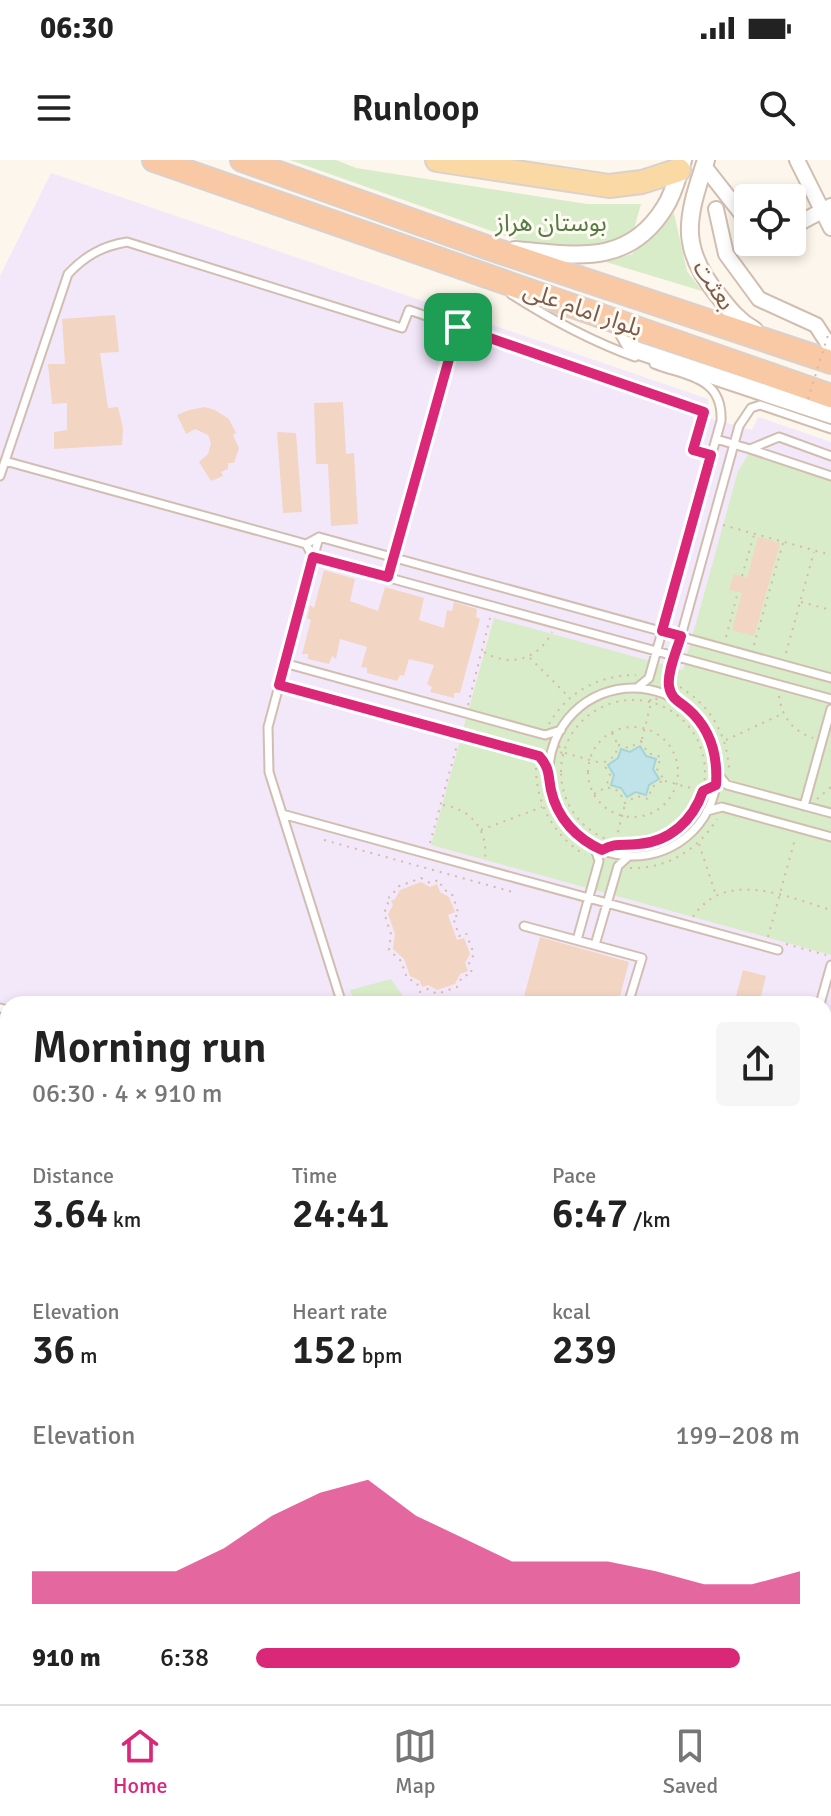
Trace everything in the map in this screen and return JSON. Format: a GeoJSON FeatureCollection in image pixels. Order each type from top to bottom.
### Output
{"type":"FeatureCollection","features":[{"type":"Feature","properties":{"kind":"highway","name":"بلوار امام علی"},"geometry":{"type":"LineString","coordinates":[[154,160],[617,321],[820,397]]}},
{"type":"Feature","properties":{"kind":"highway","name":"بلوار امام علی"},"geometry":{"type":"LineString","coordinates":[[242,160],[489,248],[831,362]]}},
{"type":"Feature","properties":{"kind":"main road"},"geometry":{"type":"LineString","coordinates":[[437,160],[549,169],[609,186],[642,182],[681,165]]}},
{"type":"Feature","properties":{"kind":"street"},"geometry":{"type":"LineString","coordinates":[[797,160],[827,208],[831,228]]}},
{"type":"Feature","properties":{"kind":"street"},"geometry":{"type":"LineString","coordinates":[[705,163],[734,203]]}},
{"type":"Feature","properties":{"kind":"street","name":"بعثت"},"geometry":{"type":"LineString","coordinates":[[705,163],[692,205],[689,236],[694,259],[712,288],[739,321],[776,343]]}},
{"type":"Feature","properties":{"kind":"street"},"geometry":{"type":"LineString","coordinates":[[489,248],[582,255],[620,249],[644,235],[667,205],[681,165]]}},
{"type":"Feature","properties":{"kind":"street"},"geometry":{"type":"LineString","coordinates":[[806,219],[827,208]]}},
{"type":"Feature","properties":{"kind":"street"},"geometry":{"type":"LineString","coordinates":[[716,209],[726,254],[759,299],[816,325],[831,348]]}},
{"type":"Feature","properties":{"kind":"street"},"geometry":{"type":"LineString","coordinates":[[617,321],[633,349],[831,415]]}},
{"type":"Feature","properties":{"kind":"lane"},"geometry":{"type":"LineString","coordinates":[[0,476],[68,274],[88,255],[113,244],[127,242],[402,328],[409,310],[704,412],[693,450],[711,455]]}},
{"type":"Feature","properties":{"kind":"lane"},"geometry":{"type":"LineString","coordinates":[[476,272],[543,314],[594,341],[716,390],[722,405],[716,439],[649,678],[642,687]]}},
{"type":"Feature","properties":{"kind":"lane"},"geometry":{"type":"LineString","coordinates":[[388,577],[458,327]]}},
{"type":"Feature","properties":{"kind":"lane"},"geometry":{"type":"LineString","coordinates":[[669,694],[668,683],[739,426],[751,408],[760,405],[831,429]]}},
{"type":"Feature","properties":{"kind":"lane"},"geometry":{"type":"LineString","coordinates":[[750,449],[779,437],[831,456]]}},
{"type":"Feature","properties":{"kind":"lane"},"geometry":{"type":"LineString","coordinates":[[716,439],[831,476]]}},
{"type":"Feature","properties":{"kind":"lane"},"geometry":{"type":"LineString","coordinates":[[5,461],[306,544],[319,537],[831,678]]}},
{"type":"Feature","properties":{"kind":"lane"},"geometry":{"type":"LineString","coordinates":[[319,537],[268,727],[269,772],[339,996]]}},
{"type":"Feature","properties":{"kind":"lane"},"geometry":{"type":"LineString","coordinates":[[306,544],[313,557],[831,699]]}},
{"type":"Feature","properties":{"kind":"lane"},"geometry":{"type":"LineString","coordinates":[[284,663],[545,735],[561,730]]}},
{"type":"Feature","properties":{"kind":"lane"},"geometry":{"type":"LineString","coordinates":[[279,685],[547,759]]}},
{"type":"Feature","properties":{"kind":"lane"},"geometry":{"type":"LineString","coordinates":[[642,687],[669,694],[688,709],[713,746],[720,783],[711,807],[692,832],[678,843],[655,853],[624,857],[598,850],[573,831],[558,810],[552,794],[547,759],[572,715],[593,698],[610,691],[642,687]]}},
{"type":"Feature","properties":{"kind":"lane"},"geometry":{"type":"LineString","coordinates":[[804,806],[831,709]]}},
{"type":"Feature","properties":{"kind":"lane"},"geometry":{"type":"LineString","coordinates":[[720,783],[831,813]]}},
{"type":"Feature","properties":{"kind":"lane"},"geometry":{"type":"LineString","coordinates":[[711,807],[722,807],[831,837]]}},
{"type":"Feature","properties":{"kind":"lane"},"geometry":{"type":"LineString","coordinates":[[282,814],[778,950]]}},
{"type":"Feature","properties":{"kind":"lane"},"geometry":{"type":"LineString","coordinates":[[577,940],[599,861],[598,850]]}},
{"type":"Feature","properties":{"kind":"lane"},"geometry":{"type":"LineString","coordinates":[[595,945],[618,866],[624,857]]}},
{"type":"Feature","properties":{"kind":"lane"},"geometry":{"type":"LineString","coordinates":[[524,926],[642,958],[630,996]]}},
{"type":"Feature","properties":{"kind":"lane"},"geometry":{"type":"LineString","coordinates":[[822,996],[831,965]]}},
{"type":"Feature","properties":{"kind":"path"},"geometry":{"type":"LineString","coordinates":[[820,397],[829,332]]}},
{"type":"Feature","properties":{"kind":"path"},"geometry":{"type":"LineString","coordinates":[[723,525],[831,555]]}},
{"type":"Feature","properties":{"kind":"path"},"geometry":{"type":"LineString","coordinates":[[742,576],[755,534]]}},
{"type":"Feature","properties":{"kind":"path"},"geometry":{"type":"LineString","coordinates":[[754,646],[783,542]]}},
{"type":"Feature","properties":{"kind":"path"},"geometry":{"type":"LineString","coordinates":[[785,655],[814,551]]}},
{"type":"Feature","properties":{"kind":"path"},"geometry":{"type":"LineString","coordinates":[[726,638],[738,592]]}},
{"type":"Feature","properties":{"kind":"path"},"geometry":{"type":"LineString","coordinates":[[800,601],[831,610]]}},
{"type":"Feature","properties":{"kind":"path"},"geometry":{"type":"LineString","coordinates":[[468,706],[492,608]]}},
{"type":"Feature","properties":{"kind":"path"},"geometry":{"type":"LineString","coordinates":[[483,651],[505,660],[529,657],[543,647],[554,628]]}},
{"type":"Feature","properties":{"kind":"path"},"geometry":{"type":"LineString","coordinates":[[529,657],[570,698]]}},
{"type":"Feature","properties":{"kind":"path"},"geometry":{"type":"LineString","coordinates":[[550,733],[547,728],[570,698],[585,687],[611,677],[639,675],[651,702],[641,741],[648,753],[661,757],[657,769],[664,780],[703,791],[729,778],[724,741],[717,724],[700,702],[678,686],[651,702]]}},
{"type":"Feature","properties":{"kind":"path"},"geometry":{"type":"LineString","coordinates":[[779,695],[783,713],[798,731],[822,739]]}},
{"type":"Feature","properties":{"kind":"path"},"geometry":{"type":"LineString","coordinates":[[631,699],[651,702],[679,716],[698,740],[705,770],[703,791],[689,818],[665,837],[635,845],[615,843],[587,828],[573,813],[561,784],[563,752],[577,725],[601,706],[631,699]]}},
{"type":"Feature","properties":{"kind":"path"},"geometry":{"type":"LineString","coordinates":[[724,741],[783,713]]}},
{"type":"Feature","properties":{"kind":"path"},"geometry":{"type":"LineString","coordinates":[[627,727],[644,729],[660,737],[672,750],[677,767],[676,784],[668,799],[655,811],[639,816],[622,815],[606,808],[594,794],[588,777],[590,760],[598,744],[612,732],[627,727]]}},
{"type":"Feature","properties":{"kind":"path"},"geometry":{"type":"LineString","coordinates":[[612,732],[618,745],[615,756],[603,763],[563,752],[537,763],[536,772],[543,807],[552,825],[572,847],[589,858],[598,850],[615,843]]}},
{"type":"Feature","properties":{"kind":"path"},"geometry":{"type":"LineString","coordinates":[[556,741],[563,752]]}},
{"type":"Feature","properties":{"kind":"path"},"geometry":{"type":"LineString","coordinates":[[618,745],[629,748],[641,741]]}},
{"type":"Feature","properties":{"kind":"path"},"geometry":{"type":"LineString","coordinates":[[427,854],[458,742]]}},
{"type":"Feature","properties":{"kind":"path"},"geometry":{"type":"LineString","coordinates":[[594,794],[606,787],[610,775],[603,763]]}},
{"type":"Feature","properties":{"kind":"path"},"geometry":{"type":"LineString","coordinates":[[625,803],[637,796],[648,799],[652,787],[664,780]]}},
{"type":"Feature","properties":{"kind":"path"},"geometry":{"type":"LineString","coordinates":[[606,787],[619,791],[625,803],[615,843],[627,868],[656,866],[699,843],[720,814],[711,807],[703,791]]}},
{"type":"Feature","properties":{"kind":"path"},"geometry":{"type":"LineString","coordinates":[[441,805],[464,812],[481,830],[486,848],[484,861]]}},
{"type":"Feature","properties":{"kind":"path"},"geometry":{"type":"LineString","coordinates":[[481,830],[543,807]]}},
{"type":"Feature","properties":{"kind":"path"},"geometry":{"type":"LineString","coordinates":[[767,938],[796,835]]}},
{"type":"Feature","properties":{"kind":"path"},"geometry":{"type":"LineString","coordinates":[[324,840],[513,892]]}},
{"type":"Feature","properties":{"kind":"path"},"geometry":{"type":"LineString","coordinates":[[699,843],[716,895]]}},
{"type":"Feature","properties":{"kind":"path"},"geometry":{"type":"LineString","coordinates":[[421,878],[430,883],[439,880],[443,889],[452,894],[459,915],[453,917],[459,936],[466,933],[474,954],[469,963],[472,973],[462,977],[457,987],[437,994],[428,989],[420,992],[417,983],[407,978],[401,961],[389,950],[391,934],[384,913],[388,904],[386,899],[397,887],[421,878]]}},
{"type":"Feature","properties":{"kind":"path"},"geometry":{"type":"LineString","coordinates":[[692,918],[705,902],[716,895],[741,889],[779,895],[831,910]]}},
{"type":"Feature","properties":{"kind":"shaded area"},"geometry":{"type":"Polygon","coordinates":[[[51,173],[708,399],[709,418],[752,430],[758,417],[831,442],[831,996],[0,996],[0,276],[51,173]]]}},
{"type":"Feature","properties":{"kind":"green space","name":"بوستان هراز"},"geometry":{"type":"Polygon","coordinates":[[[290,160],[336,160],[356,168],[587,204],[641,204],[632,236],[597,247],[543,249],[290,160]]]}},
{"type":"Feature","properties":{"kind":"green space"},"geometry":{"type":"Polygon","coordinates":[[[674,213],[687,271],[702,291],[606,262],[632,254],[674,213]]]}},
{"type":"Feature","properties":{"kind":"green space"},"geometry":{"type":"Polygon","coordinates":[[[751,450],[831,477],[831,955],[431,845],[494,618],[683,670],[738,471],[751,450]]]}},
{"type":"Feature","properties":{"kind":"green space"},"geometry":{"type":"Polygon","coordinates":[[[391,979],[403,996],[352,996],[350,990],[391,979]]]}},
{"type":"Feature","properties":{"kind":"water"},"geometry":{"type":"Polygon","coordinates":[[[640,746],[646,756],[656,759],[653,769],[659,779],[649,785],[646,795],[636,792],[627,797],[621,788],[611,785],[614,775],[608,765],[618,758],[621,749],[630,752],[640,746]]]}},
{"type":"Feature","properties":{"kind":"building"},"geometry":{"type":"Polygon","coordinates":[[[115,315],[119,352],[100,353],[108,408],[118,407],[123,428],[122,445],[54,449],[54,432],[67,430],[67,403],[52,404],[48,364],[65,364],[62,319],[115,315]]]}},
{"type":"Feature","properties":{"kind":"building"},"geometry":{"type":"Polygon","coordinates":[[[343,402],[346,454],[354,453],[358,524],[331,526],[328,464],[316,464],[314,403],[343,402]]]}},
{"type":"Feature","properties":{"kind":"building"},"geometry":{"type":"Polygon","coordinates":[[[205,407],[229,419],[239,448],[234,463],[228,463],[228,469],[221,472],[223,476],[211,481],[199,462],[208,454],[211,443],[208,435],[195,429],[186,434],[177,415],[205,407]]]}},
{"type":"Feature","properties":{"kind":"building"},"geometry":{"type":"Polygon","coordinates":[[[277,432],[296,433],[302,512],[283,513],[277,432]]]}},
{"type":"Feature","properties":{"kind":"building"},"geometry":{"type":"Polygon","coordinates":[[[758,537],[780,543],[754,636],[732,630],[742,593],[729,590],[734,574],[747,578],[758,537]]]}},
{"type":"Feature","properties":{"kind":"building"},"geometry":{"type":"Polygon","coordinates":[[[324,570],[355,579],[350,601],[378,611],[385,587],[424,598],[419,620],[444,628],[447,610],[452,611],[454,602],[477,609],[476,617],[480,619],[460,693],[454,693],[454,698],[430,692],[432,687],[427,684],[434,665],[409,659],[404,676],[400,675],[397,681],[367,673],[367,668],[361,667],[367,647],[340,639],[336,659],[332,656],[329,664],[308,659],[308,654],[302,654],[311,620],[307,618],[310,605],[314,608],[324,570]]]}},
{"type":"Feature","properties":{"kind":"building"},"geometry":{"type":"Polygon","coordinates":[[[421,882],[430,887],[437,884],[440,892],[449,897],[455,912],[448,915],[457,940],[464,938],[470,954],[465,963],[468,971],[460,974],[455,984],[437,990],[428,985],[422,987],[420,981],[410,976],[404,959],[393,949],[395,934],[388,914],[393,905],[391,901],[400,890],[421,882]]]}},
{"type":"Feature","properties":{"kind":"building"},"geometry":{"type":"Polygon","coordinates":[[[540,937],[629,962],[620,996],[524,996],[540,937]]]}},
{"type":"Feature","properties":{"kind":"building"},"geometry":{"type":"Polygon","coordinates":[[[743,970],[766,976],[761,996],[736,996],[743,970]]]}},
{"type":"Feature","properties":{"kind":"route"},"geometry":{"type":"LineString","coordinates":[[458,327],[704,412],[693,450],[711,455],[662,631],[681,636],[668,683],[673,698],[694,715],[713,746],[716,785],[703,791],[695,810],[682,826],[655,841],[635,845],[615,843],[602,850],[587,842],[573,831],[558,810],[552,794],[550,768],[539,756],[279,685],[313,557],[388,577],[458,327]]}}]}
